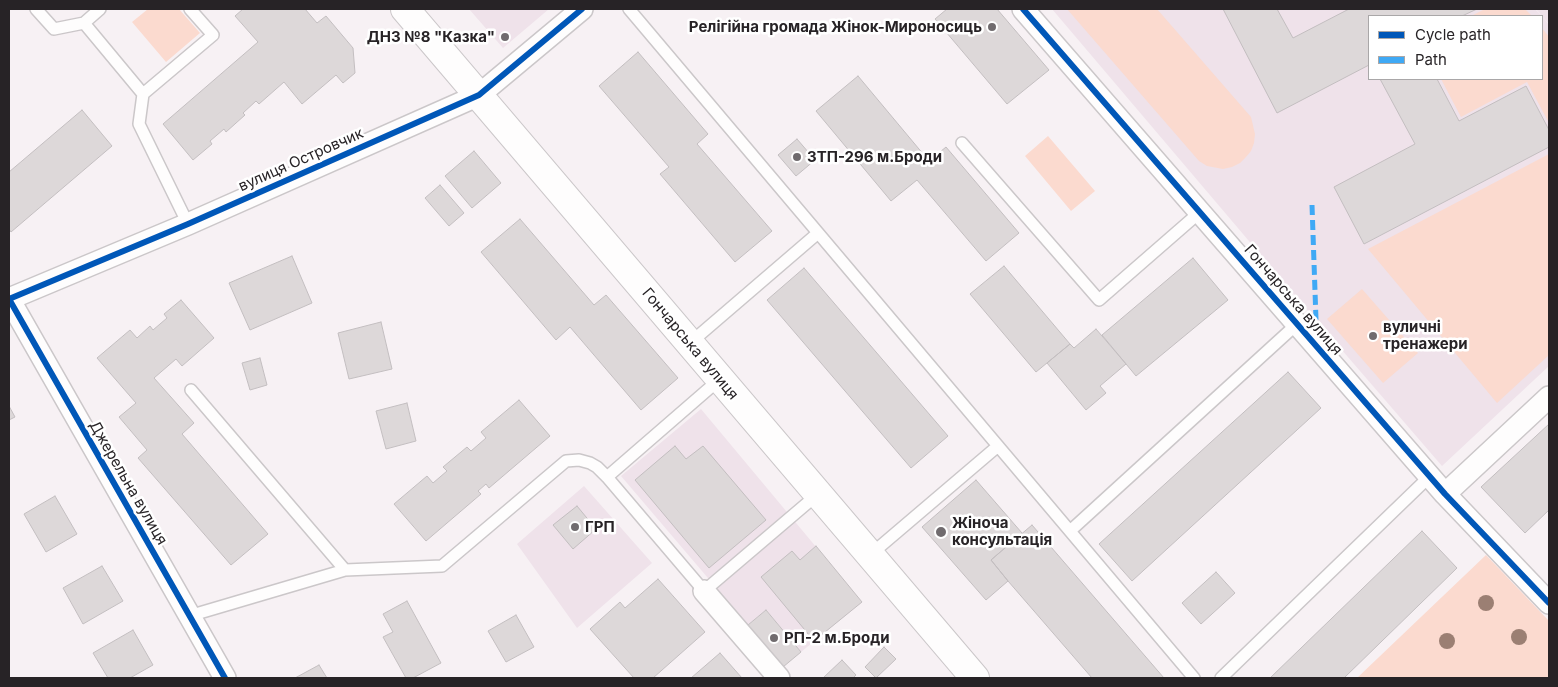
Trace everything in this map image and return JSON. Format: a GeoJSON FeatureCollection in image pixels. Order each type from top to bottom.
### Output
{"type":"FeatureCollection","features":[{"type":"Feature","properties":{"kind":"main road","name":"Гончарська вулиця"},"geometry":{"type":"LineString","coordinates":[[405,9],[975,678]]}},
{"type":"Feature","properties":{"kind":"street","name":"вулиця Островчик"},"geometry":{"type":"LineString","coordinates":[[9,299],[188,224],[479,95],[582,9]]}},
{"type":"Feature","properties":{"kind":"street","name":"Гончарська вулиця"},"geometry":{"type":"LineString","coordinates":[[1024,9],[1445,494],[1549,604]]}},
{"type":"Feature","properties":{"kind":"street","name":"Джерельна вулиця"},"geometry":{"type":"LineString","coordinates":[[9,299],[225,678]]}},
{"type":"Feature","properties":{"kind":"street"},"geometry":{"type":"LineString","coordinates":[[1445,494],[1549,397]]}},
{"type":"Feature","properties":{"kind":"street"},"geometry":{"type":"LineString","coordinates":[[704,591],[779,678]]}},
{"type":"Feature","properties":{"kind":"lane"},"geometry":{"type":"LineString","coordinates":[[36,9],[54,29],[84,23],[100,9]]}},
{"type":"Feature","properties":{"kind":"lane"},"geometry":{"type":"LineString","coordinates":[[188,224],[139,124],[143,94],[213,35],[190,9]]}},
{"type":"Feature","properties":{"kind":"lane"},"geometry":{"type":"LineString","coordinates":[[629,9],[1194,678]]}},
{"type":"Feature","properties":{"kind":"lane"},"geometry":{"type":"LineString","coordinates":[[84,23],[143,94]]}},
{"type":"Feature","properties":{"kind":"lane"},"geometry":{"type":"LineString","coordinates":[[962,142],[1099,300],[1200,212]]}},
{"type":"Feature","properties":{"kind":"lane"},"geometry":{"type":"LineString","coordinates":[[690,343],[818,233]]}},
{"type":"Feature","properties":{"kind":"lane"},"geometry":{"type":"LineString","coordinates":[[1070,531],[1297,324]]}},
{"type":"Feature","properties":{"kind":"lane"},"geometry":{"type":"LineString","coordinates":[[607,477],[720,379]]}},
{"type":"Feature","properties":{"kind":"lane"},"geometry":{"type":"LineString","coordinates":[[191,390],[345,570]]}},
{"type":"Feature","properties":{"kind":"lane"},"geometry":{"type":"LineString","coordinates":[[870,555],[998,446]]}},
{"type":"Feature","properties":{"kind":"lane"},"geometry":{"type":"LineString","coordinates":[[189,616],[345,570],[442,566],[566,461],[578,460],[590,463],[607,477],[704,591],[818,494]]}},
{"type":"Feature","properties":{"kind":"lane"},"geometry":{"type":"LineString","coordinates":[[1221,678],[1430,476]]}},
{"type":"Feature","properties":{"kind":"shaded area"},"geometry":{"type":"Polygon","coordinates":[[[148,9],[179,9],[200,33],[166,62],[132,22],[148,9]]]}},
{"type":"Feature","properties":{"kind":"shaded area","name":"ДНЗ №8 \"Казка\""},"geometry":{"type":"Polygon","coordinates":[[[469,9],[549,9],[503,48],[469,9]]]}},
{"type":"Feature","properties":{"kind":"shaded area"},"geometry":{"type":"Polygon","coordinates":[[[1052,9],[1535,9],[1541,15],[1368,15],[1368,80],[1543,80],[1543,17],[1549,25],[1549,366],[1442,466],[1052,9]]]}},
{"type":"Feature","properties":{"kind":"shaded area"},"geometry":{"type":"Polygon","coordinates":[[[1067,9],[1157,9],[1251,117],[1255,134],[1251,151],[1240,163],[1223,169],[1207,166],[1199,161],[1067,9]]]}},
{"type":"Feature","properties":{"kind":"shaded area"},"geometry":{"type":"Polygon","coordinates":[[[1485,9],[1525,9],[1531,15],[1473,15],[1485,9]]]}},
{"type":"Feature","properties":{"kind":"shaded area"},"geometry":{"type":"Polygon","coordinates":[[[1536,9],[1549,9],[1549,24],[1543,15],[1536,9]]]}},
{"type":"Feature","properties":{"kind":"shaded area"},"geometry":{"type":"Polygon","coordinates":[[[1543,29],[1549,37],[1549,123],[1527,82],[1461,117],[1442,80],[1543,80],[1543,29]]]}},
{"type":"Feature","properties":{"kind":"shaded area"},"geometry":{"type":"Polygon","coordinates":[[[1048,136],[1095,191],[1071,211],[1025,156],[1048,136]]]}},
{"type":"Feature","properties":{"kind":"shaded area"},"geometry":{"type":"Polygon","coordinates":[[[1549,154],[1549,355],[1497,403],[1368,249],[1549,154]]]}},
{"type":"Feature","properties":{"kind":"shaded area","name":"вуличні тренажери"},"geometry":{"type":"Polygon","coordinates":[[[1362,289],[1418,353],[1383,383],[1327,319],[1362,289]]]}},
{"type":"Feature","properties":{"kind":"shaded area"},"geometry":{"type":"Polygon","coordinates":[[[701,409],[862,602],[801,652],[766,610],[748,625],[621,476],[701,409]]]}},
{"type":"Feature","properties":{"kind":"shaded area"},"geometry":{"type":"Polygon","coordinates":[[[584,486],[652,563],[577,628],[517,544],[584,486]]]}},
{"type":"Feature","properties":{"kind":"shaded area"},"geometry":{"type":"Polygon","coordinates":[[[1486,555],[1549,621],[1549,678],[1357,678],[1486,555]]]}},
{"type":"Feature","properties":{"kind":"building"},"geometry":{"type":"Polygon","coordinates":[[[243,9],[305,9],[317,23],[326,16],[353,48],[355,73],[343,83],[336,75],[302,104],[284,82],[259,104],[256,101],[243,113],[245,115],[226,132],[224,129],[210,141],[212,144],[193,160],[163,124],[258,42],[235,16],[243,9]]]}},
{"type":"Feature","properties":{"kind":"building"},"geometry":{"type":"Polygon","coordinates":[[[947,9],[997,9],[1049,70],[1007,104],[935,19],[947,9]]]}},
{"type":"Feature","properties":{"kind":"building"},"geometry":{"type":"Polygon","coordinates":[[[1223,9],[1277,9],[1293,38],[1349,9],[1477,9],[1464,15],[1368,15],[1368,66],[1277,113],[1223,9]]]}},
{"type":"Feature","properties":{"kind":"building"},"geometry":{"type":"Polygon","coordinates":[[[638,52],[708,134],[697,144],[772,231],[735,262],[660,174],[669,167],[599,86],[638,52]]]}},
{"type":"Feature","properties":{"kind":"building"},"geometry":{"type":"Polygon","coordinates":[[[858,76],[929,161],[946,147],[1019,233],[986,261],[917,180],[891,201],[816,111],[858,76]]]}},
{"type":"Feature","properties":{"kind":"building"},"geometry":{"type":"Polygon","coordinates":[[[1381,80],[1438,80],[1459,121],[1526,86],[1549,130],[1549,147],[1364,244],[1334,187],[1415,144],[1381,80]]]}},
{"type":"Feature","properties":{"kind":"building"},"geometry":{"type":"Polygon","coordinates":[[[82,110],[112,146],[11,232],[9,229],[9,172],[82,110]]]}},
{"type":"Feature","properties":{"kind":"building","name":"ЗТП-296 м.Броди"},"geometry":{"type":"Polygon","coordinates":[[[797,139],[815,160],[796,176],[778,155],[797,139]]]}},
{"type":"Feature","properties":{"kind":"building"},"geometry":{"type":"Polygon","coordinates":[[[474,151],[501,183],[472,208],[445,176],[474,151]]]}},
{"type":"Feature","properties":{"kind":"building"},"geometry":{"type":"Polygon","coordinates":[[[440,185],[464,213],[449,226],[425,198],[440,185]]]}},
{"type":"Feature","properties":{"kind":"building"},"geometry":{"type":"Polygon","coordinates":[[[520,219],[594,305],[606,295],[678,378],[641,410],[570,327],[556,340],[481,252],[520,219]]]}},
{"type":"Feature","properties":{"kind":"building"},"geometry":{"type":"Polygon","coordinates":[[[292,256],[312,303],[250,330],[229,283],[292,256]]]}},
{"type":"Feature","properties":{"kind":"building"},"geometry":{"type":"Polygon","coordinates":[[[1193,258],[1228,300],[1136,376],[1102,335],[1193,258]]]}},
{"type":"Feature","properties":{"kind":"building"},"geometry":{"type":"Polygon","coordinates":[[[1004,266],[1070,344],[1036,372],[970,294],[1004,266]]]}},
{"type":"Feature","properties":{"kind":"building"},"geometry":{"type":"Polygon","coordinates":[[[804,268],[948,436],[911,468],[767,300],[804,268]]]}},
{"type":"Feature","properties":{"kind":"building"},"geometry":{"type":"Polygon","coordinates":[[[181,300],[214,338],[182,366],[176,359],[154,378],[194,423],[182,434],[268,534],[231,565],[138,458],[147,450],[119,417],[136,403],[97,358],[130,330],[137,338],[150,326],[153,330],[167,318],[164,314],[181,300]]]}},
{"type":"Feature","properties":{"kind":"building"},"geometry":{"type":"Polygon","coordinates":[[[381,322],[392,369],[349,379],[338,333],[381,322]]]}},
{"type":"Feature","properties":{"kind":"building"},"geometry":{"type":"Polygon","coordinates":[[[1096,329],[1126,364],[1100,386],[1106,393],[1086,410],[1047,363],[1070,344],[1074,348],[1096,329]]]}},
{"type":"Feature","properties":{"kind":"building"},"geometry":{"type":"Polygon","coordinates":[[[260,358],[267,385],[250,390],[242,363],[260,358]]]}},
{"type":"Feature","properties":{"kind":"building"},"geometry":{"type":"Polygon","coordinates":[[[1288,372],[1321,408],[1132,581],[1099,544],[1288,372]]]}},
{"type":"Feature","properties":{"kind":"building"},"geometry":{"type":"Polygon","coordinates":[[[519,400],[550,436],[489,488],[486,484],[478,491],[481,494],[426,541],[394,504],[427,476],[433,483],[447,471],[443,467],[467,447],[471,451],[486,438],[481,432],[519,400]]]}},
{"type":"Feature","properties":{"kind":"building"},"geometry":{"type":"Polygon","coordinates":[[[407,403],[416,441],[386,449],[376,411],[407,403]]]}},
{"type":"Feature","properties":{"kind":"building"},"geometry":{"type":"Polygon","coordinates":[[[9,406],[15,417],[9,420],[9,406]]]}},
{"type":"Feature","properties":{"kind":"building"},"geometry":{"type":"Polygon","coordinates":[[[1549,424],[1549,510],[1525,533],[1481,487],[1549,424]]]}},
{"type":"Feature","properties":{"kind":"building"},"geometry":{"type":"Polygon","coordinates":[[[675,446],[686,459],[703,446],[766,520],[709,568],[635,480],[675,446]]]}},
{"type":"Feature","properties":{"kind":"building"},"geometry":{"type":"Polygon","coordinates":[[[976,480],[1022,533],[991,560],[1008,581],[986,600],[922,527],[976,480]]]}},
{"type":"Feature","properties":{"kind":"building"},"geometry":{"type":"Polygon","coordinates":[[[55,496],[77,534],[46,552],[24,514],[55,496]]]}},
{"type":"Feature","properties":{"kind":"building","name":"ГРП"},"geometry":{"type":"Polygon","coordinates":[[[577,506],[596,529],[573,549],[553,525],[577,506]]]}},
{"type":"Feature","properties":{"kind":"building"},"geometry":{"type":"Polygon","coordinates":[[[1032,525],[1164,678],[1092,678],[1008,581],[991,560],[1032,525]]]}},
{"type":"Feature","properties":{"kind":"building"},"geometry":{"type":"Polygon","coordinates":[[[1422,531],[1457,568],[1344,678],[1270,678],[1422,531]]]}},
{"type":"Feature","properties":{"kind":"building"},"geometry":{"type":"Polygon","coordinates":[[[816,546],[862,602],[814,641],[761,577],[792,551],[800,560],[816,546]]]}},
{"type":"Feature","properties":{"kind":"building"},"geometry":{"type":"Polygon","coordinates":[[[102,566],[123,601],[83,624],[63,588],[102,566]]]}},
{"type":"Feature","properties":{"kind":"building"},"geometry":{"type":"Polygon","coordinates":[[[1216,572],[1235,593],[1201,624],[1182,603],[1216,572]]]}},
{"type":"Feature","properties":{"kind":"building"},"geometry":{"type":"Polygon","coordinates":[[[658,579],[705,632],[653,678],[634,678],[590,629],[620,602],[625,608],[658,579]]]}},
{"type":"Feature","properties":{"kind":"building"},"geometry":{"type":"Polygon","coordinates":[[[407,601],[441,663],[413,678],[406,678],[383,637],[393,632],[383,614],[407,601]]]}},
{"type":"Feature","properties":{"kind":"building","name":"РП-2 м.Броди"},"geometry":{"type":"Polygon","coordinates":[[[766,610],[801,652],[783,667],[748,625],[766,610]]]}},
{"type":"Feature","properties":{"kind":"building"},"geometry":{"type":"Polygon","coordinates":[[[516,615],[534,647],[506,662],[488,631],[516,615]]]}},
{"type":"Feature","properties":{"kind":"building"},"geometry":{"type":"Polygon","coordinates":[[[133,630],[153,665],[130,678],[108,678],[93,653],[133,630]]]}},
{"type":"Feature","properties":{"kind":"building"},"geometry":{"type":"Polygon","coordinates":[[[884,647],[896,659],[876,678],[865,667],[884,647]]]}},
{"type":"Feature","properties":{"kind":"building"},"geometry":{"type":"Polygon","coordinates":[[[720,653],[742,678],[691,678],[720,653]]]}},
{"type":"Feature","properties":{"kind":"building"},"geometry":{"type":"Polygon","coordinates":[[[842,660],[856,675],[853,678],[823,678],[842,660]]]}},
{"type":"Feature","properties":{"kind":"building"},"geometry":{"type":"Polygon","coordinates":[[[319,665],[327,678],[295,678],[319,665]]]}},
{"type":"Feature","properties":{"kind":"marked path"},"geometry":{"type":"LineString","coordinates":[[1312,205],[1316,320]]}},
{"type":"Feature","properties":{"kind":"cycle path"},"geometry":{"type":"LineString","coordinates":[[9,299],[188,224],[479,95],[582,9]]}},
{"type":"Feature","properties":{"kind":"cycle path"},"geometry":{"type":"LineString","coordinates":[[1023,9],[1445,494],[1549,603]]}},
{"type":"Feature","properties":{"kind":"cycle path"},"geometry":{"type":"LineString","coordinates":[[9,299],[225,678]]}},
{"type":"Feature","properties":{"kind":"place","name":"Релігійна громада Жінок-Мироносиць"},"geometry":{"type":"Point","coordinates":[992,27]}},
{"type":"Feature","properties":{"kind":"place","name":"ДНЗ №8 \"Казка\""},"geometry":{"type":"Point","coordinates":[505,37]}},
{"type":"Feature","properties":{"kind":"place","name":"ЗТП-296 м.Броди"},"geometry":{"type":"Point","coordinates":[797,157]}},
{"type":"Feature","properties":{"kind":"place","name":"вуличні тренажери"},"geometry":{"type":"Point","coordinates":[1373,336]}},
{"type":"Feature","properties":{"kind":"place","name":"ГРП"},"geometry":{"type":"Point","coordinates":[575,527]}},
{"type":"Feature","properties":{"kind":"place","name":"Жіноча консультація"},"geometry":{"type":"Point","coordinates":[941,532]}},
{"type":"Feature","properties":{"kind":"place","name":"РП-2 м.Броди"},"geometry":{"type":"Point","coordinates":[774,638]}}]}
